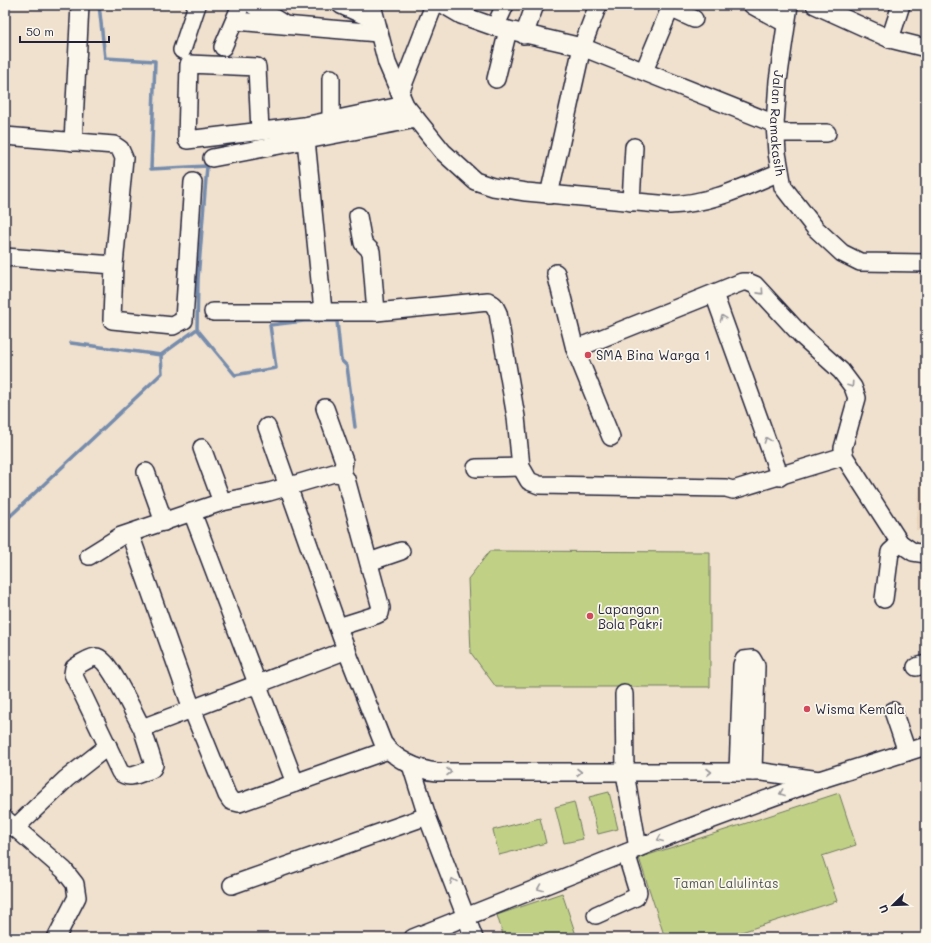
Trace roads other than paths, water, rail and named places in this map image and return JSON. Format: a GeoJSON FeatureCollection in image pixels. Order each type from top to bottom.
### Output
{"type":"FeatureCollection","features":[{"type":"Feature","properties":{"kind":"street"},"geometry":{"type":"LineString","coordinates":[[73,142],[80,5]]}},
{"type":"Feature","properties":{"kind":"street"},"geometry":{"type":"LineString","coordinates":[[182,50],[197,5]]}},
{"type":"Feature","properties":{"kind":"street"},"geometry":{"type":"LineString","coordinates":[[223,48],[236,21],[241,5]]}},
{"type":"Feature","properties":{"kind":"street"},"geometry":{"type":"LineString","coordinates":[[253,5],[286,26]]}},
{"type":"Feature","properties":{"kind":"street"},"geometry":{"type":"LineString","coordinates":[[341,5],[375,19]]}},
{"type":"Feature","properties":{"kind":"street"},"geometry":{"type":"LineString","coordinates":[[402,99],[434,5]]}},
{"type":"Feature","properties":{"kind":"street"},"geometry":{"type":"LineString","coordinates":[[444,5],[461,14],[509,31],[582,47],[644,71],[775,129],[827,134]]}},
{"type":"Feature","properties":{"kind":"street"},"geometry":{"type":"LineString","coordinates":[[496,79],[509,31],[505,5]]}},
{"type":"Feature","properties":{"kind":"street"},"geometry":{"type":"LineString","coordinates":[[509,31],[535,5]]}},
{"type":"Feature","properties":{"kind":"street"},"geometry":{"type":"LineString","coordinates":[[549,195],[582,47],[598,5]]}},
{"type":"Feature","properties":{"kind":"street"},"geometry":{"type":"LineString","coordinates":[[752,5],[786,23]]}},
{"type":"Feature","properties":{"kind":"street","name":"Jalan Ramakasih"},"geometry":{"type":"LineString","coordinates":[[789,5],[775,129],[777,154],[783,186],[815,228],[842,253],[860,262],[926,263]]}},
{"type":"Feature","properties":{"kind":"street"},"geometry":{"type":"LineString","coordinates":[[815,5],[890,39],[926,48]]}},
{"type":"Feature","properties":{"kind":"street"},"geometry":{"type":"LineString","coordinates":[[890,39],[901,5]]}},
{"type":"Feature","properties":{"kind":"street"},"geometry":{"type":"LineString","coordinates":[[644,71],[669,11],[672,9],[694,19]]}},
{"type":"Feature","properties":{"kind":"street"},"geometry":{"type":"LineString","coordinates":[[236,21],[286,26],[375,19]]}},
{"type":"Feature","properties":{"kind":"street"},"geometry":{"type":"LineString","coordinates":[[375,19],[387,63],[402,99],[443,152],[475,181],[493,187],[549,195],[670,205],[692,204],[716,198],[780,172]]}},
{"type":"Feature","properties":{"kind":"street"},"geometry":{"type":"LineString","coordinates":[[260,131],[257,67],[189,64],[187,140],[260,131],[331,121],[402,99]]}},
{"type":"Feature","properties":{"kind":"street"},"geometry":{"type":"LineString","coordinates":[[331,78],[331,121]]}},
{"type":"Feature","properties":{"kind":"street"},"geometry":{"type":"LineString","coordinates":[[212,158],[416,119]]}},
{"type":"Feature","properties":{"kind":"street"},"geometry":{"type":"LineString","coordinates":[[5,136],[114,145],[120,149],[124,158],[114,265],[112,320],[173,326],[184,320],[193,182]]}},
{"type":"Feature","properties":{"kind":"street"},"geometry":{"type":"LineString","coordinates":[[306,140],[323,311]]}},
{"type":"Feature","properties":{"kind":"street"},"geometry":{"type":"LineString","coordinates":[[631,202],[634,147]]}},
{"type":"Feature","properties":{"kind":"street"},"geometry":{"type":"LineString","coordinates":[[358,216],[363,243],[371,251],[376,312]]}},
{"type":"Feature","properties":{"kind":"street"},"geometry":{"type":"LineString","coordinates":[[5,257],[114,265]]}},
{"type":"Feature","properties":{"kind":"street"},"geometry":{"type":"LineString","coordinates":[[556,273],[575,349],[611,437]]}},
{"type":"Feature","properties":{"kind":"street"},"geometry":{"type":"LineString","coordinates":[[575,349],[742,282],[748,282],[755,285],[802,336],[841,371],[853,387],[857,398],[843,448],[844,456],[900,543],[913,552],[926,554]]}},
{"type":"Feature","properties":{"kind":"street"},"geometry":{"type":"LineString","coordinates":[[714,294],[780,477]]}},
{"type":"Feature","properties":{"kind":"street"},"geometry":{"type":"LineString","coordinates":[[213,312],[376,312],[488,301],[494,305],[498,313],[516,417],[521,467],[529,480],[539,485],[726,488],[733,490],[780,477],[844,456]]}},
{"type":"Feature","properties":{"kind":"street"},"geometry":{"type":"LineString","coordinates":[[325,408],[344,461],[342,474]]}},
{"type":"Feature","properties":{"kind":"street"},"geometry":{"type":"LineString","coordinates":[[267,427],[338,628],[383,743],[388,750],[411,765],[424,771],[437,772],[746,772],[784,774],[818,780]]}},
{"type":"Feature","properties":{"kind":"street"},"geometry":{"type":"LineString","coordinates":[[202,448],[222,502]]}},
{"type":"Feature","properties":{"kind":"street"},"geometry":{"type":"LineString","coordinates":[[476,468],[521,467]]}},
{"type":"Feature","properties":{"kind":"street"},"geometry":{"type":"LineString","coordinates":[[146,472],[164,522]]}},
{"type":"Feature","properties":{"kind":"street"},"geometry":{"type":"LineString","coordinates":[[89,556],[121,536],[222,502],[269,492],[334,473],[342,474],[346,479],[381,608],[380,613],[338,628]]}},
{"type":"Feature","properties":{"kind":"street"},"geometry":{"type":"LineString","coordinates":[[192,512],[295,783]]}},
{"type":"Feature","properties":{"kind":"street"},"geometry":{"type":"LineString","coordinates":[[130,534],[192,709],[227,795],[231,801],[239,802],[388,750]]}},
{"type":"Feature","properties":{"kind":"street"},"geometry":{"type":"LineString","coordinates":[[884,599],[890,552],[900,543]]}},
{"type":"Feature","properties":{"kind":"street"},"geometry":{"type":"LineString","coordinates":[[369,562],[401,551]]}},
{"type":"Feature","properties":{"kind":"street"},"geometry":{"type":"LineString","coordinates":[[142,728],[347,650]]}},
{"type":"Feature","properties":{"kind":"street"},"geometry":{"type":"LineString","coordinates":[[97,657],[106,663],[142,728],[154,765],[152,769],[129,777],[124,776],[120,772],[73,674],[74,668],[97,657]]}},
{"type":"Feature","properties":{"kind":"street"},"geometry":{"type":"LineString","coordinates":[[752,659],[756,666],[746,772],[742,665],[744,660],[752,659]]}},
{"type":"Feature","properties":{"kind":"street"},"geometry":{"type":"LineString","coordinates":[[596,915],[636,897],[638,892],[632,851],[625,773],[624,694]]}},
{"type":"Feature","properties":{"kind":"street"},"geometry":{"type":"LineString","coordinates":[[893,711],[907,752]]}},
{"type":"Feature","properties":{"kind":"street"},"geometry":{"type":"LineString","coordinates":[[56,938],[77,897],[75,884],[64,870],[10,824],[108,746]]}},
{"type":"Feature","properties":{"kind":"street"},"geometry":{"type":"LineString","coordinates":[[413,938],[467,918],[632,851],[818,780],[926,746]]}},
{"type":"Feature","properties":{"kind":"street"},"geometry":{"type":"LineString","coordinates":[[411,765],[427,816],[474,938]]}},
{"type":"Feature","properties":{"kind":"street"},"geometry":{"type":"LineString","coordinates":[[232,885],[427,816]]}},
{"type":"Feature","properties":{"kind":"waterway"},"geometry":{"type":"LineString","coordinates":[[5,521],[162,373],[161,355],[197,329],[198,279],[207,166],[151,169],[155,61],[105,58],[99,5]]}},
{"type":"Feature","properties":{"kind":"waterway"},"geometry":{"type":"LineString","coordinates":[[197,329],[235,375],[276,368],[270,325],[304,321],[337,321],[341,360],[347,366],[355,427]]}},
{"type":"Feature","properties":{"kind":"waterway"},"geometry":{"type":"LineString","coordinates":[[71,343],[161,355]]}},
{"type":"Feature","properties":{"kind":"place","name":"SMA Bina Warga 1"},"geometry":{"type":"Point","coordinates":[588,355]}},
{"type":"Feature","properties":{"kind":"place","name":"Lapangan Bola Pakri"},"geometry":{"type":"Point","coordinates":[590,616]}},
{"type":"Feature","properties":{"kind":"place","name":"Wisma Kemala"},"geometry":{"type":"Point","coordinates":[807,709]}},
{"type":"Feature","properties":{"kind":"park label","name":"Taman Lalulintas"},"geometry":{"type":"Point","coordinates":[726,883]}}]}
